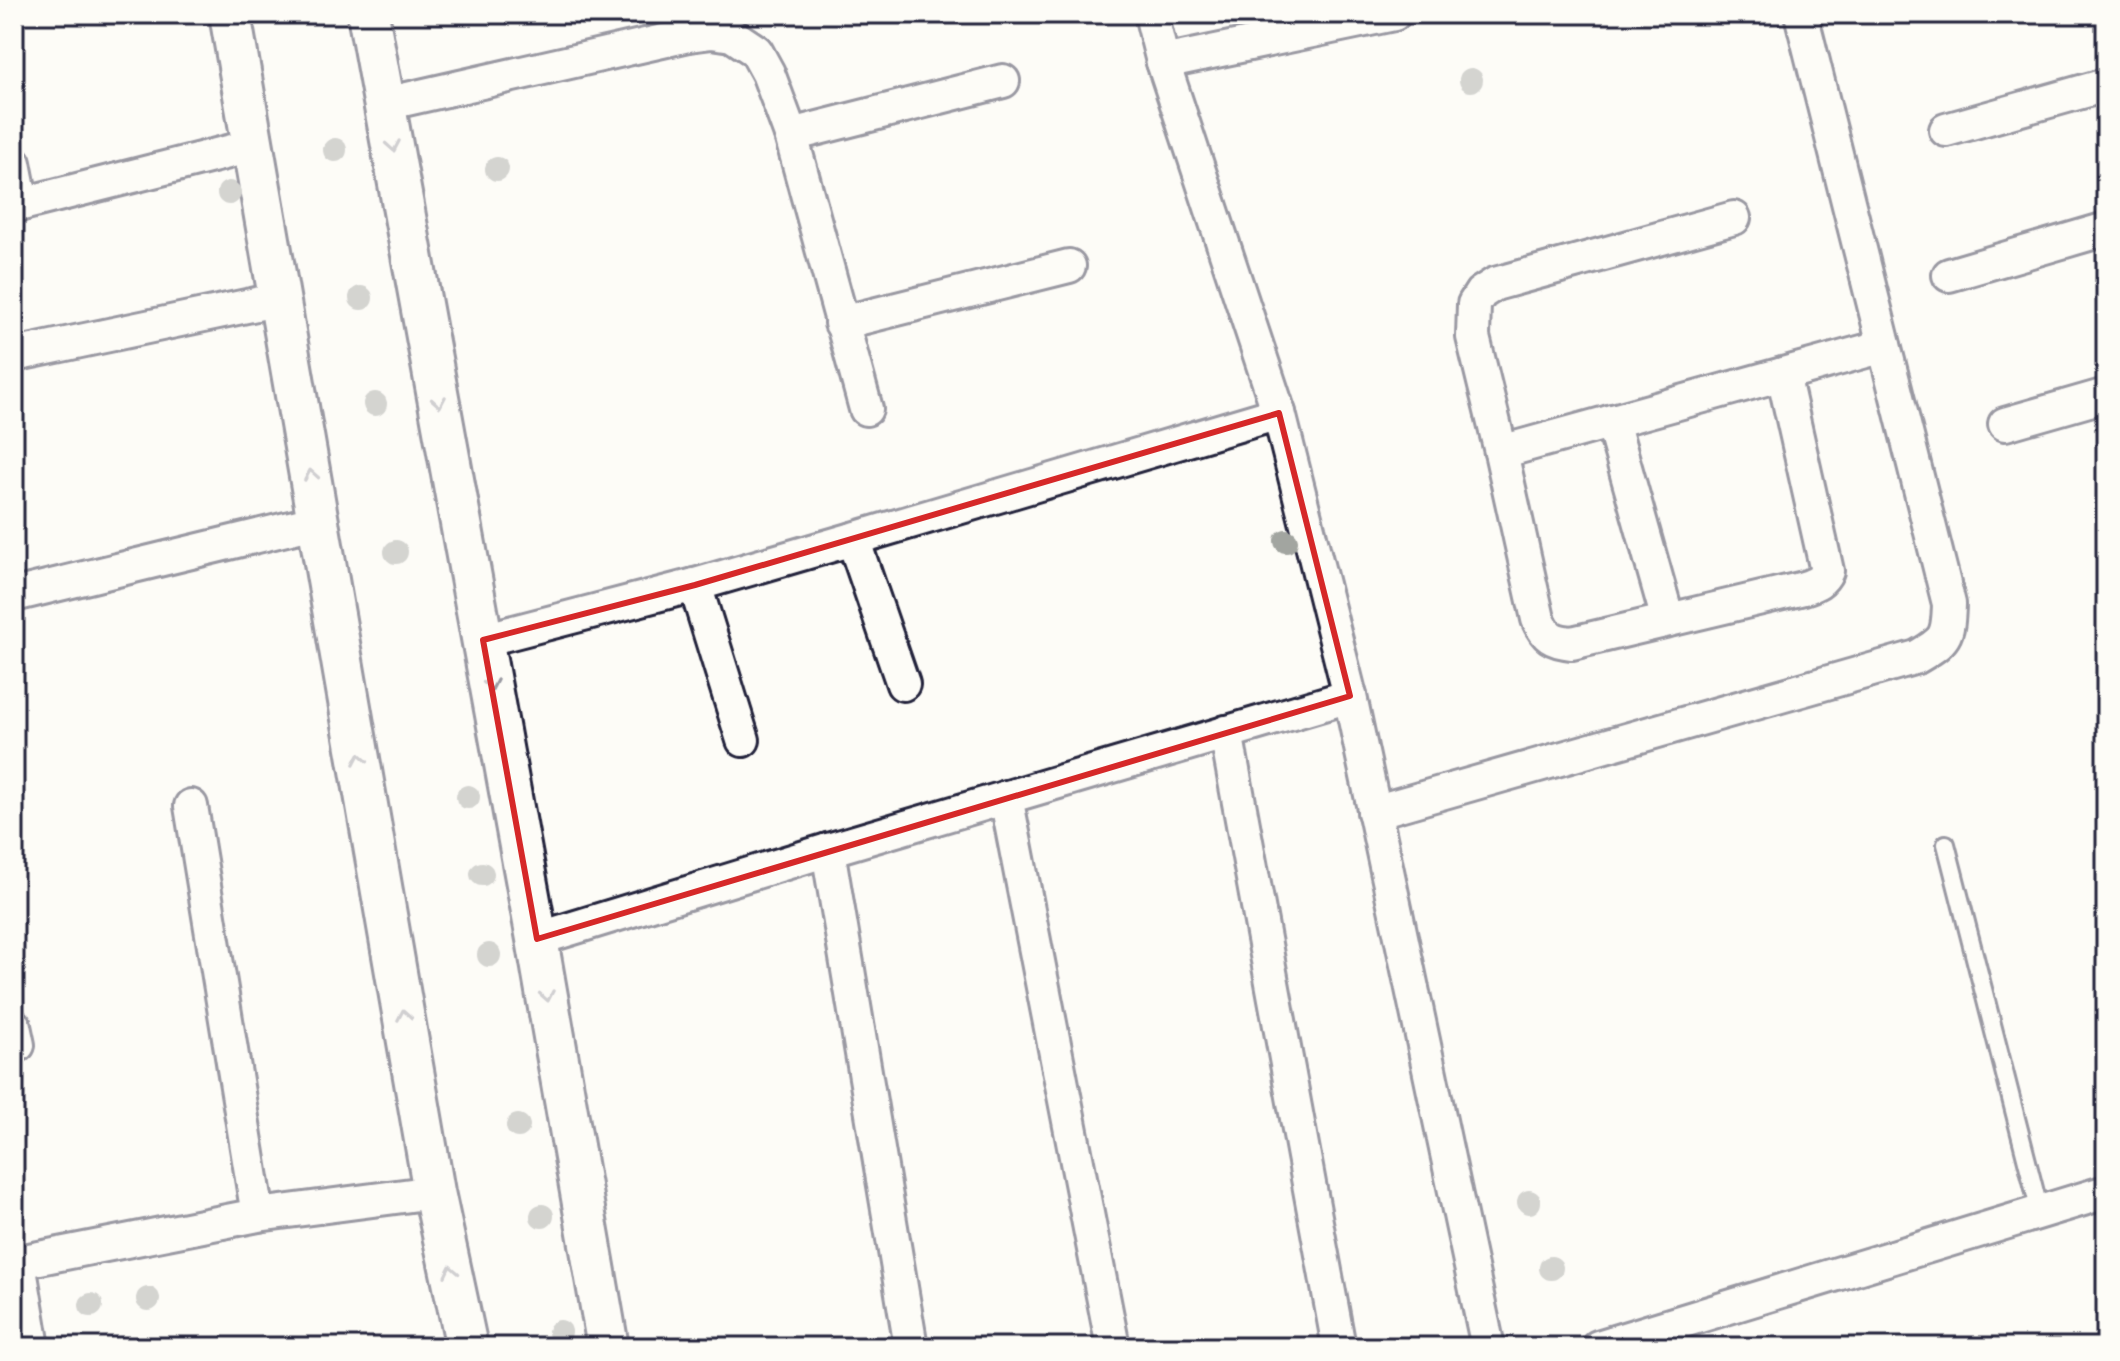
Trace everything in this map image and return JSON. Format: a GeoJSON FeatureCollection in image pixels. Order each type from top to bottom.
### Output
{"type":"FeatureCollection","features":[{"type":"Feature","properties":{"kind":"street"},"geometry":{"type":"LineString","coordinates":[[230,14],[434,1192],[467,1347]]}},
{"type":"Feature","properties":{"kind":"street"},"geometry":{"type":"LineString","coordinates":[[368,14],[537,939],[608,1347]]}},
{"type":"Feature","properties":{"kind":"street"},"geometry":{"type":"LineString","coordinates":[[1151,14],[1163,62],[1279,413],[1350,696],[1488,1347]]}},
{"type":"Feature","properties":{"kind":"street"},"geometry":{"type":"LineString","coordinates":[[1163,62],[1394,14]]}},
{"type":"Feature","properties":{"kind":"street"},"geometry":{"type":"LineString","coordinates":[[1374,812],[1917,657],[1935,646],[1948,630],[1949,604],[1801,14]]}},
{"type":"Feature","properties":{"kind":"street"},"geometry":{"type":"LineString","coordinates":[[385,104],[689,35],[712,32],[732,35],[756,51],[768,73],[791,135],[866,409]]}},
{"type":"Feature","properties":{"kind":"street"},"geometry":{"type":"LineString","coordinates":[[791,135],[1003,81]]}},
{"type":"Feature","properties":{"kind":"street"},"geometry":{"type":"LineString","coordinates":[[1946,130],[2106,85]]}},
{"type":"Feature","properties":{"kind":"street"},"geometry":{"type":"LineString","coordinates":[[14,163],[18,205],[252,146]]}},
{"type":"Feature","properties":{"kind":"street"},"geometry":{"type":"LineString","coordinates":[[1734,218],[1495,284],[1481,293],[1474,304],[1473,337],[1538,619],[1544,632],[1557,642],[1572,643],[1804,588],[1824,578],[1827,571],[1783,374]]}},
{"type":"Feature","properties":{"kind":"street"},"geometry":{"type":"LineString","coordinates":[[1949,275],[2106,229]]}},
{"type":"Feature","properties":{"kind":"street"},"geometry":{"type":"LineString","coordinates":[[841,323],[1069,266]]}},
{"type":"Feature","properties":{"kind":"street"},"geometry":{"type":"LineString","coordinates":[[14,355],[280,299]]}},
{"type":"Feature","properties":{"kind":"street"},"geometry":{"type":"LineString","coordinates":[[1501,452],[1884,346]]}},
{"type":"Feature","properties":{"kind":"street"},"geometry":{"type":"LineString","coordinates":[[2005,424],[2106,395]]}},
{"type":"Feature","properties":{"kind":"street"},"geometry":{"type":"LineString","coordinates":[[483,640],[695,585],[1279,413]]}},
{"type":"Feature","properties":{"kind":"street"},"geometry":{"type":"LineString","coordinates":[[1612,421],[1668,620]]}},
{"type":"Feature","properties":{"kind":"street"},"geometry":{"type":"LineString","coordinates":[[14,595],[319,521]]}},
{"type":"Feature","properties":{"kind":"street"},"geometry":{"type":"LineString","coordinates":[[853,539],[903,684]]}},
{"type":"Feature","properties":{"kind":"street"},"geometry":{"type":"LineString","coordinates":[[695,585],[743,740]]}},
{"type":"Feature","properties":{"kind":"street"},"geometry":{"type":"LineString","coordinates":[[537,939],[1350,696]]}},
{"type":"Feature","properties":{"kind":"street"},"geometry":{"type":"LineString","coordinates":[[1226,732],[1339,1347]]}},
{"type":"Feature","properties":{"kind":"street"},"geometry":{"type":"LineString","coordinates":[[1006,797],[1113,1347]]}},
{"type":"Feature","properties":{"kind":"street"},"geometry":{"type":"LineString","coordinates":[[191,806],[258,1215]]}},
{"type":"Feature","properties":{"kind":"street"},"geometry":{"type":"LineString","coordinates":[[828,850],[911,1347]]}},
{"type":"Feature","properties":{"kind":"street"},"geometry":{"type":"LineString","coordinates":[[33,1347],[16,1263],[258,1215],[434,1192]]}},
{"type":"Feature","properties":{"kind":"street"},"geometry":{"type":"LineString","coordinates":[[1601,1346],[2106,1192]]}},
{"type":"Feature","properties":{"kind":"lane"},"geometry":{"type":"LineString","coordinates":[[1946,844],[2040,1212]]}},
{"type":"Feature","properties":{"kind":"highlighted area"},"geometry":{"type":"Polygon","coordinates":[[[1279,413],[1350,696],[537,939],[483,640],[695,585],[1279,413]]]}}]}
